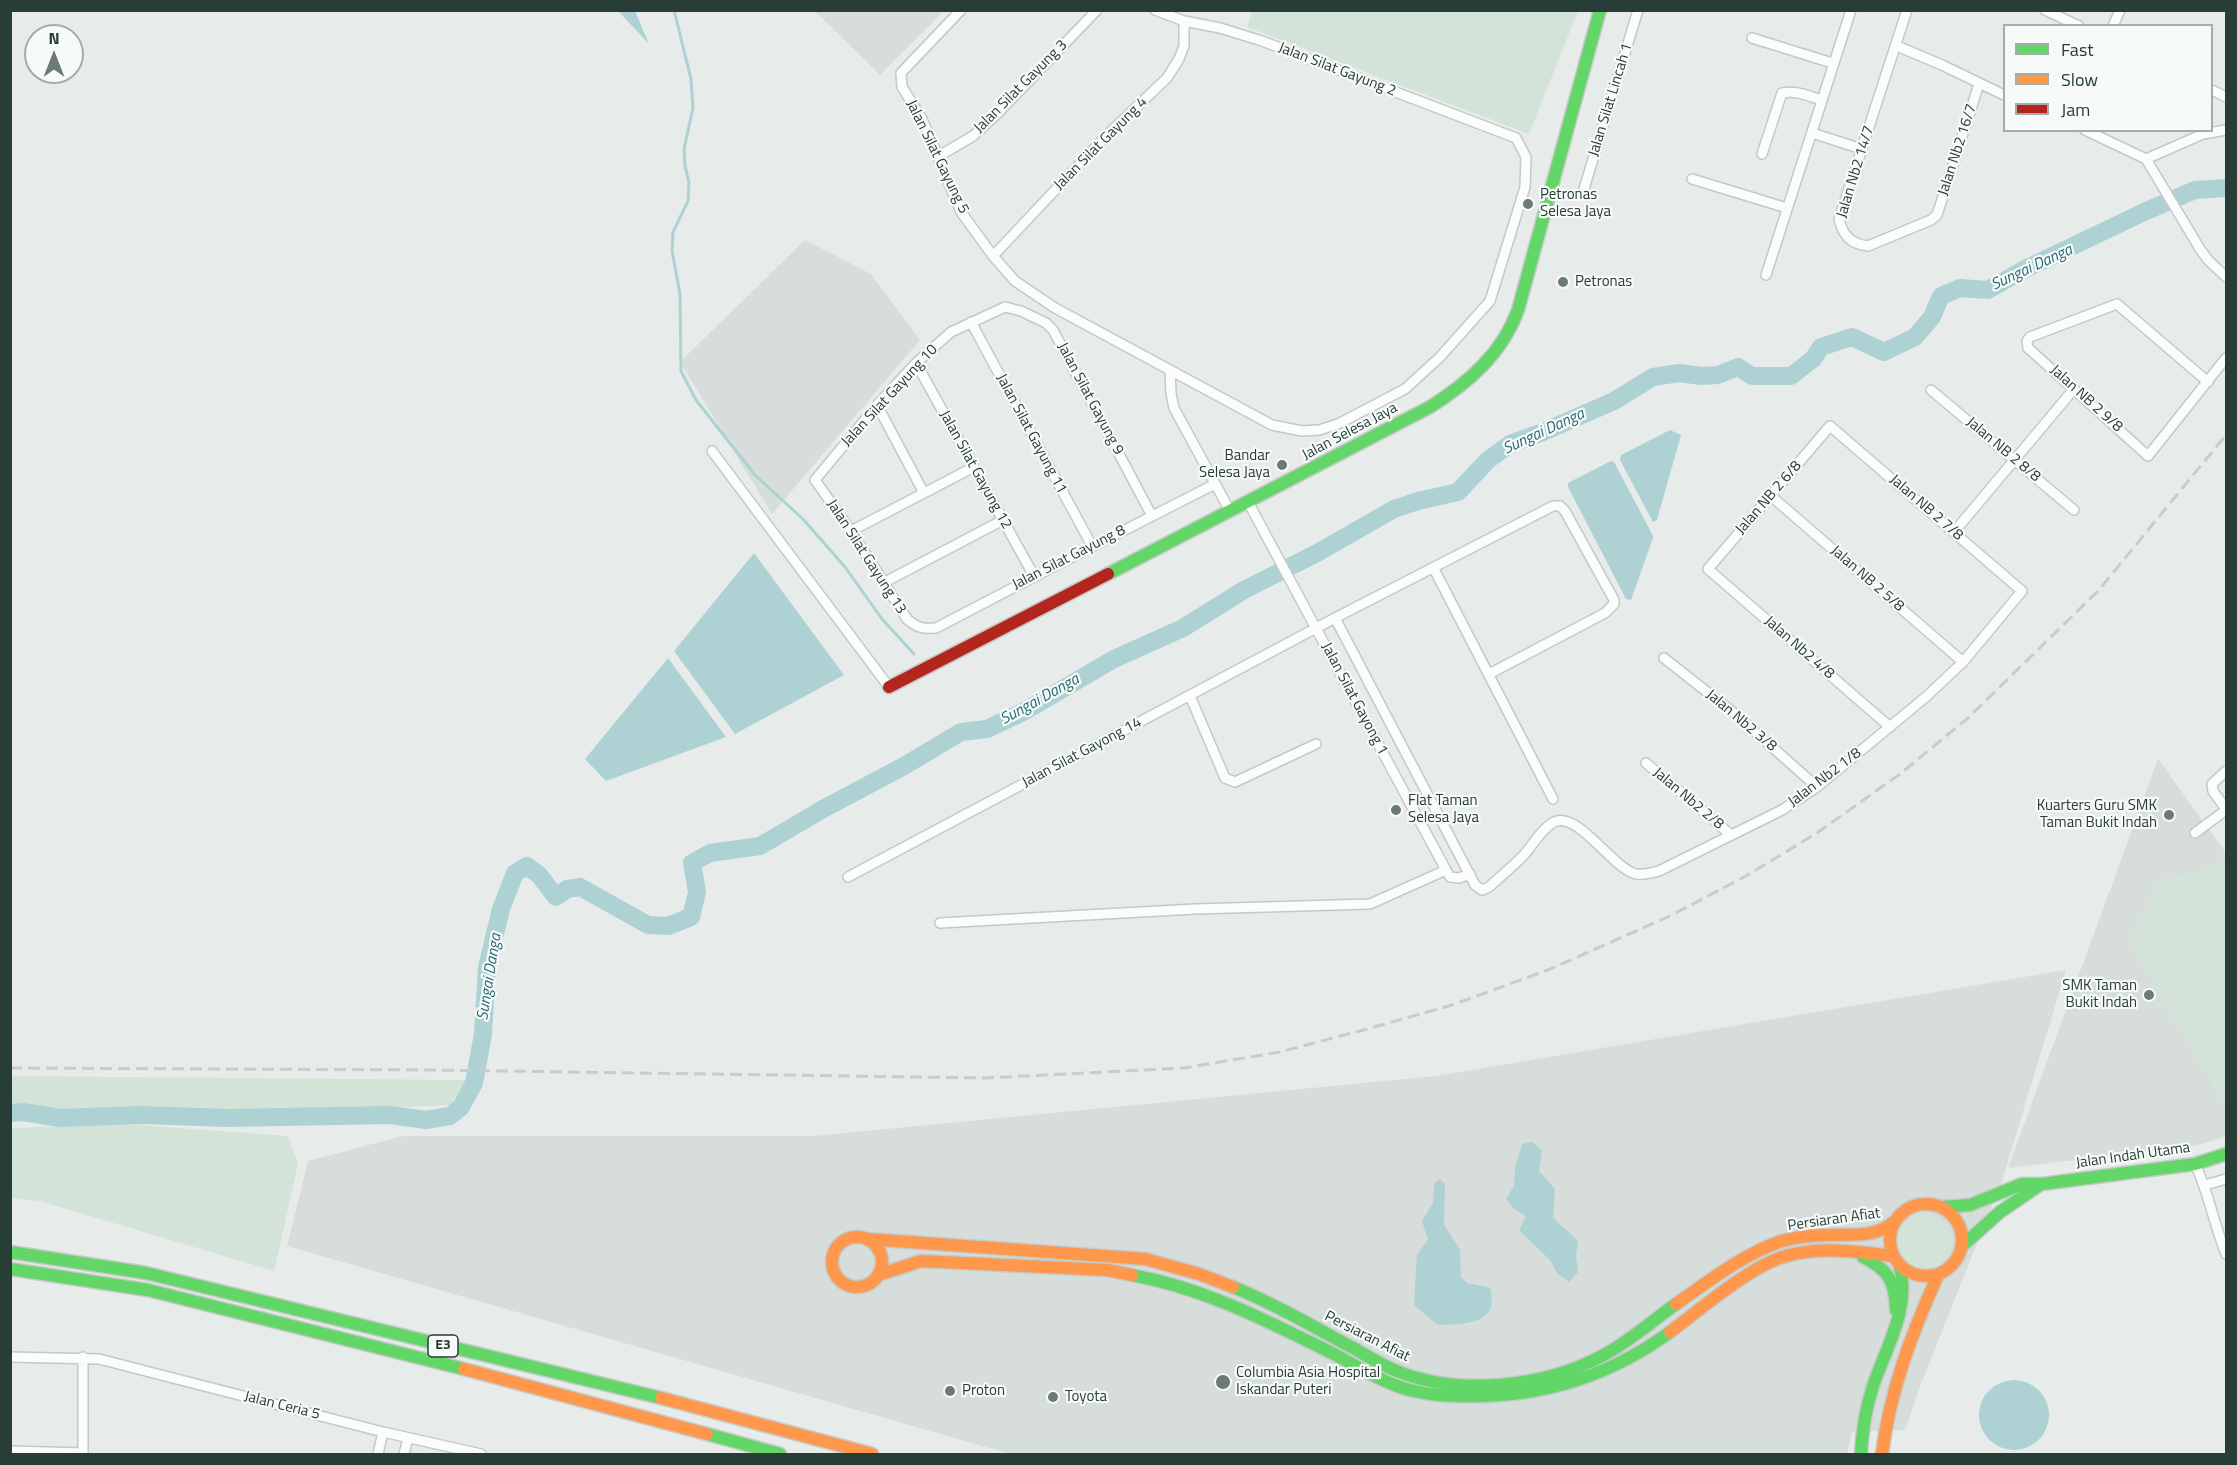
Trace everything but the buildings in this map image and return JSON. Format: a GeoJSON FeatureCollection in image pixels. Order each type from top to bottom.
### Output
{"type":"FeatureCollection","features":[{"type":"Feature","properties":{"kind":"main road","name":"Jalan Selesa Jaya"},"geometry":{"type":"LineString","coordinates":[[889,687],[1430,407],[1452,394],[1492,356],[1511,327],[1539,234],[1600,10]]}},
{"type":"Feature","properties":{"kind":"main road","name":"Jalan Indah Utama"},"geometry":{"type":"LineString","coordinates":[[1942,1208],[1970,1205],[2022,1184],[2042,1184],[2195,1164],[2226,1154]]}},
{"type":"Feature","properties":{"kind":"main road"},"geometry":{"type":"LineString","coordinates":[[1882,1455],[1884,1426],[1893,1392],[1919,1316],[1938,1275],[1954,1264],[1962,1246],[1998,1212],[2042,1184]]}},
{"type":"Feature","properties":{"kind":"main road"},"geometry":{"type":"LineString","coordinates":[[1861,1455],[1863,1422],[1874,1384],[1896,1326],[1905,1292],[1905,1280],[1896,1261],[1890,1239],[1894,1221],[1911,1207],[1921,1204],[1942,1208],[1952,1214],[1959,1223],[1962,1246]]}},
{"type":"Feature","properties":{"kind":"main road","name":"Persiaran Afiat"},"geometry":{"type":"LineString","coordinates":[[1894,1221],[1888,1229],[1870,1233],[1823,1234],[1769,1245],[1741,1261],[1597,1359],[1561,1373],[1525,1382],[1489,1384],[1427,1380],[1399,1372],[1223,1282],[1185,1268],[1145,1259],[852,1237],[838,1245],[831,1260],[832,1268],[842,1282],[857,1287],[866,1286],[878,1275],[921,1261],[1107,1270],[1167,1282],[1200,1292],[1275,1324],[1392,1383],[1425,1394],[1495,1396],[1534,1394],[1574,1384],[1610,1370],[1652,1345],[1737,1282],[1772,1261],[1796,1254],[1854,1252],[1896,1261]]}},
{"type":"Feature","properties":{"kind":"main road"},"geometry":{"type":"LineString","coordinates":[[868,1239],[880,1251],[882,1259],[878,1275]]}},
{"type":"Feature","properties":{"kind":"main road"},"geometry":{"type":"LineString","coordinates":[[1780,1243],[1783,1258]]}},
{"type":"Feature","properties":{"kind":"main road","name":"E3"},"geometry":{"type":"LineString","coordinates":[[10,1252],[157,1275],[672,1401],[872,1455]]}},
{"type":"Feature","properties":{"kind":"main road"},"geometry":{"type":"LineString","coordinates":[[1854,1252],[1876,1263],[1893,1280],[1896,1294],[1896,1326]]}},
{"type":"Feature","properties":{"kind":"main road"},"geometry":{"type":"LineString","coordinates":[[1896,1261],[1917,1276],[1938,1275]]}},
{"type":"Feature","properties":{"kind":"main road","name":"E3"},"geometry":{"type":"LineString","coordinates":[[10,1269],[148,1290],[480,1373],[780,1455]]}},
{"type":"Feature","properties":{"kind":"main road"},"geometry":{"type":"LineString","coordinates":[[1275,1324],[1283,1311]]}},
{"type":"Feature","properties":{"kind":"main road"},"geometry":{"type":"LineString","coordinates":[[1291,1334],[1300,1320]]}},
{"type":"Feature","properties":{"kind":"main road"},"geometry":{"type":"LineString","coordinates":[[1425,1394],[1427,1380]]}},
{"type":"Feature","properties":{"kind":"street","name":"Jalan Silat Gayung 5"},"geometry":{"type":"LineString","coordinates":[[961,10],[901,73],[902,87],[922,119],[961,212],[993,256],[1015,281],[1054,308],[1272,425],[1302,431],[1318,430],[1338,424],[1405,389],[1440,357],[1490,301],[1525,187],[1526,157],[1516,138]]}},
{"type":"Feature","properties":{"kind":"street","name":"Jalan Silat Gayung 3"},"geometry":{"type":"LineString","coordinates":[[939,156],[973,136],[999,112],[1097,10]]}},
{"type":"Feature","properties":{"kind":"street","name":"Jalan Silat Gayung 2"},"geometry":{"type":"LineString","coordinates":[[1155,10],[1184,21],[1220,28],[1262,41],[1516,138]]}},
{"type":"Feature","properties":{"kind":"street","name":"Jalan Silat Lincah 1"},"geometry":{"type":"LineString","coordinates":[[1584,189],[1638,10]]}},
{"type":"Feature","properties":{"kind":"street"},"geometry":{"type":"LineString","coordinates":[[1766,275],[1832,63],[1851,10]]}},
{"type":"Feature","properties":{"kind":"street","name":"Jalan Nb2 14/7"},"geometry":{"type":"LineString","coordinates":[[1907,10],[1839,219],[1846,237],[1857,245],[1868,246],[1931,220],[1937,215]]}},
{"type":"Feature","properties":{"kind":"street"},"geometry":{"type":"LineString","coordinates":[[2045,10],[2075,24]]}},
{"type":"Feature","properties":{"kind":"street"},"geometry":{"type":"LineString","coordinates":[[2114,24],[2120,10]]}},
{"type":"Feature","properties":{"kind":"street","name":"Jalan Silat Gayung 4"},"geometry":{"type":"LineString","coordinates":[[993,256],[1108,134],[1167,78],[1184,46],[1184,21]]}},
{"type":"Feature","properties":{"kind":"street"},"geometry":{"type":"LineString","coordinates":[[1752,38],[1832,63]]}},
{"type":"Feature","properties":{"kind":"street"},"geometry":{"type":"LineString","coordinates":[[1897,46],[2003,95]]}},
{"type":"Feature","properties":{"kind":"street","name":"Jalan Nb2 16/7"},"geometry":{"type":"LineString","coordinates":[[1937,215],[1979,84]]}},
{"type":"Feature","properties":{"kind":"street"},"geometry":{"type":"LineString","coordinates":[[1762,154],[1782,93],[1801,93],[1822,100]]}},
{"type":"Feature","properties":{"kind":"street"},"geometry":{"type":"LineString","coordinates":[[2146,159],[2203,134],[2226,130]]}},
{"type":"Feature","properties":{"kind":"street"},"geometry":{"type":"LineString","coordinates":[[2089,132],[2146,159],[2200,249],[2226,278]]}},
{"type":"Feature","properties":{"kind":"street"},"geometry":{"type":"LineString","coordinates":[[1812,133],[1862,149]]}},
{"type":"Feature","properties":{"kind":"street"},"geometry":{"type":"LineString","coordinates":[[1692,179],[1787,208]]}},
{"type":"Feature","properties":{"kind":"street","name":"Jalan NB 2 9/8"},"geometry":{"type":"LineString","coordinates":[[2117,304],[2208,382],[2148,456],[2074,389],[2028,348],[2026,341],[2030,337],[2117,304]]}},
{"type":"Feature","properties":{"kind":"street","name":"Jalan Silat Gayung 10"},"geometry":{"type":"LineString","coordinates":[[815,480],[877,405],[916,363],[951,332],[1005,307]]}},
{"type":"Feature","properties":{"kind":"street","name":"Jalan Silat Gayung 9"},"geometry":{"type":"LineString","coordinates":[[1005,307],[1013,307],[1047,323],[1053,330],[1152,516]]}},
{"type":"Feature","properties":{"kind":"street","name":"Jalan Silat Gayung 11"},"geometry":{"type":"LineString","coordinates":[[971,322],[1092,546]]}},
{"type":"Feature","properties":{"kind":"street"},"geometry":{"type":"LineString","coordinates":[[2208,382],[2226,358]]}},
{"type":"Feature","properties":{"kind":"street","name":"Jalan Silat Gayung 12"},"geometry":{"type":"LineString","coordinates":[[916,363],[1034,576]]}},
{"type":"Feature","properties":{"kind":"street"},"geometry":{"type":"LineString","coordinates":[[1170,370],[1174,408],[1230,512]]}},
{"type":"Feature","properties":{"kind":"street"},"geometry":{"type":"LineString","coordinates":[[1954,532],[2074,389]]}},
{"type":"Feature","properties":{"kind":"street","name":"Jalan NB 2 8/8"},"geometry":{"type":"LineString","coordinates":[[1931,390],[2074,510]]}},
{"type":"Feature","properties":{"kind":"street"},"geometry":{"type":"LineString","coordinates":[[877,405],[924,493]]}},
{"type":"Feature","properties":{"kind":"street","name":"Jalan NB 2 6/8"},"geometry":{"type":"LineString","coordinates":[[1708,569],[1830,426]]}},
{"type":"Feature","properties":{"kind":"street","name":"Jalan NB 2 7/8"},"geometry":{"type":"LineString","coordinates":[[1830,426],[2022,591]]}},
{"type":"Feature","properties":{"kind":"street"},"geometry":{"type":"LineString","coordinates":[[712,451],[889,687]]}},
{"type":"Feature","properties":{"kind":"street"},"geometry":{"type":"LineString","coordinates":[[851,531],[974,467]]}},
{"type":"Feature","properties":{"kind":"street","name":"Jalan Silat Gayung 13"},"geometry":{"type":"LineString","coordinates":[[815,480],[885,582],[907,619],[914,626],[923,629]]}},
{"type":"Feature","properties":{"kind":"street","name":"Jalan Silat Gayung 8"},"geometry":{"type":"LineString","coordinates":[[923,629],[936,628],[1215,484]]}},
{"type":"Feature","properties":{"kind":"street","name":"Jalan NB 2 5/8"},"geometry":{"type":"LineString","coordinates":[[1771,496],[1963,662]]}},
{"type":"Feature","properties":{"kind":"street","name":"Jalan Silat Gayong 1"},"geometry":{"type":"LineString","coordinates":[[1248,502],[1446,870]]}},
{"type":"Feature","properties":{"kind":"street","name":"Jalan Silat Gayong 14"},"geometry":{"type":"LineString","coordinates":[[848,877],[1316,627],[1434,569],[1553,506],[1560,506],[1565,511],[1614,600],[1614,604],[1605,613],[1489,674]]}},
{"type":"Feature","properties":{"kind":"street"},"geometry":{"type":"LineString","coordinates":[[885,582],[1003,520]]}},
{"type":"Feature","properties":{"kind":"street"},"geometry":{"type":"LineString","coordinates":[[1434,569],[1553,799]]}},
{"type":"Feature","properties":{"kind":"street","name":"Jalan Nb2 4/8"},"geometry":{"type":"LineString","coordinates":[[1708,569],[1890,727]]}},
{"type":"Feature","properties":{"kind":"street","name":"Jalan Nb2 1/8"},"geometry":{"type":"LineString","coordinates":[[1470,874],[1475,885],[1482,890],[1489,888],[1522,856],[1544,830],[1560,819],[1590,837],[1626,869],[1636,874],[1659,872],[1782,810],[1817,787],[1890,727],[1963,662],[2022,591]]}},
{"type":"Feature","properties":{"kind":"street"},"geometry":{"type":"LineString","coordinates":[[940,923],[1195,909],[1370,904],[1446,870],[1450,877],[1455,879],[1470,874],[1335,618]]}},
{"type":"Feature","properties":{"kind":"street","name":"Jalan Nb2 3/8"},"geometry":{"type":"LineString","coordinates":[[1664,658],[1735,714],[1817,787]]}},
{"type":"Feature","properties":{"kind":"street"},"geometry":{"type":"LineString","coordinates":[[1190,696],[1225,778],[1234,782],[1316,744]]}},
{"type":"Feature","properties":{"kind":"street","name":"Jalan Nb2 2/8"},"geometry":{"type":"LineString","coordinates":[[1646,763],[1731,835]]}},
{"type":"Feature","properties":{"kind":"street"},"geometry":{"type":"LineString","coordinates":[[2195,833],[2226,809],[2213,791],[2212,784],[2226,771]]}},
{"type":"Feature","properties":{"kind":"street"},"geometry":{"type":"LineString","coordinates":[[2195,1164],[2205,1185],[2226,1254]]}},
{"type":"Feature","properties":{"kind":"street"},"geometry":{"type":"LineString","coordinates":[[2205,1185],[2226,1179]]}},
{"type":"Feature","properties":{"kind":"street","name":"Jalan Ceria 5"},"geometry":{"type":"LineString","coordinates":[[10,1357],[99,1359],[481,1455]]}},
{"type":"Feature","properties":{"kind":"street"},"geometry":{"type":"LineString","coordinates":[[10,1451],[83,1454],[83,1357]]}},
{"type":"Feature","properties":{"kind":"street"},"geometry":{"type":"LineString","coordinates":[[378,1455],[383,1432]]}},
{"type":"Feature","properties":{"kind":"street"},"geometry":{"type":"LineString","coordinates":[[404,1455],[408,1438]]}},
{"type":"Feature","properties":{"kind":"shaded area"},"geometry":{"type":"Polygon","coordinates":[[[815,11],[944,11],[880,75],[815,11]]]}},
{"type":"Feature","properties":{"kind":"shaded area"},"geometry":{"type":"Polygon","coordinates":[[[805,240],[871,274],[920,340],[772,514],[680,362],[805,240]]]}},
{"type":"Feature","properties":{"kind":"shaded area","name":"SMK Taman Bukit Indah"},"geometry":{"type":"Polygon","coordinates":[[[2158,759],[2226,853],[2226,1136],[2199,1145],[2008,1168],[2158,759]]]}},
{"type":"Feature","properties":{"kind":"shaded area"},"geometry":{"type":"Polygon","coordinates":[[[2066,970],[2002,1181],[1919,1389],[1905,1430],[1852,1432],[1847,1454],[1010,1454],[287,1246],[308,1161],[403,1136],[814,1136],[1436,1076],[2066,970]]]}},
{"type":"Feature","properties":{"kind":"green space"},"geometry":{"type":"Polygon","coordinates":[[[1252,10],[1578,11],[1529,134],[1247,27],[1252,10]]]}},
{"type":"Feature","properties":{"kind":"green space"},"geometry":{"type":"Polygon","coordinates":[[[2222,860],[2226,867],[2226,1102],[2220,1099],[2129,941],[2162,877],[2185,876],[2222,860]]]}},
{"type":"Feature","properties":{"kind":"green space"},"geometry":{"type":"Polygon","coordinates":[[[11,1076],[467,1080],[450,1105],[372,1109],[11,1109],[11,1076]]]}},
{"type":"Feature","properties":{"kind":"green space"},"geometry":{"type":"Polygon","coordinates":[[[125,1124],[288,1136],[298,1164],[274,1271],[40,1201],[11,1198],[11,1128],[125,1124]]]}},
{"type":"Feature","properties":{"kind":"green space"},"geometry":{"type":"Polygon","coordinates":[[[1924,1215],[1935,1217],[1944,1223],[1950,1232],[1952,1243],[1950,1254],[1944,1263],[1935,1269],[1924,1271],[1913,1269],[1904,1263],[1898,1254],[1896,1243],[1898,1232],[1904,1223],[1913,1217],[1924,1215]]]}},
{"type":"Feature","properties":{"kind":"water"},"geometry":{"type":"Polygon","coordinates":[[[618,11],[635,11],[649,44],[618,11]]]}},
{"type":"Feature","properties":{"kind":"water"},"geometry":{"type":"Polygon","coordinates":[[[1670,430],[1681,435],[1657,520],[1653,522],[1620,460],[1621,455],[1670,430]]]}},
{"type":"Feature","properties":{"kind":"water"},"geometry":{"type":"Polygon","coordinates":[[[1611,461],[1614,462],[1653,538],[1631,600],[1626,599],[1568,487],[1568,483],[1611,461]]]}},
{"type":"Feature","properties":{"kind":"water"},"geometry":{"type":"Polygon","coordinates":[[[754,553],[844,675],[735,734],[674,651],[754,553]]]}},
{"type":"Feature","properties":{"kind":"water"},"geometry":{"type":"Polygon","coordinates":[[[668,658],[726,737],[606,781],[585,759],[668,658]]]}},
{"type":"Feature","properties":{"kind":"water"},"geometry":{"type":"Polygon","coordinates":[[[1533,1142],[1542,1151],[1539,1171],[1555,1189],[1553,1218],[1578,1241],[1576,1255],[1578,1272],[1569,1282],[1557,1273],[1550,1260],[1519,1230],[1526,1216],[1514,1209],[1506,1199],[1514,1186],[1515,1168],[1522,1144],[1533,1142]]]}},
{"type":"Feature","properties":{"kind":"water"},"geometry":{"type":"Polygon","coordinates":[[[1440,1179],[1445,1184],[1444,1224],[1460,1250],[1461,1277],[1467,1283],[1490,1288],[1492,1300],[1490,1309],[1485,1316],[1469,1323],[1438,1325],[1414,1305],[1417,1255],[1428,1240],[1422,1221],[1433,1203],[1434,1184],[1440,1179]]]}},
{"type":"Feature","properties":{"kind":"water"},"geometry":{"type":"Polygon","coordinates":[[[2014,1380],[2033,1386],[2043,1396],[2049,1415],[2043,1434],[2033,1444],[2014,1450],[1995,1444],[1985,1434],[1979,1415],[1985,1396],[1995,1386],[2014,1380]]]}},
{"type":"Feature","properties":{"kind":"waterway"},"geometry":{"type":"LineString","coordinates":[[674,10],[691,79],[693,108],[684,149],[689,183],[688,201],[673,232],[672,251],[680,294],[681,371],[696,400],[755,475],[803,519],[845,567],[882,619],[914,654]]}},
{"type":"Feature","properties":{"kind":"waterway","name":"Sungai Danga"},"geometry":{"type":"LineString","coordinates":[[10,1113],[23,1112],[60,1118],[141,1115],[228,1118],[390,1115],[426,1120],[450,1116],[461,1107],[474,1083],[483,1034],[487,967],[501,909],[515,873],[527,866],[539,875],[556,897],[567,889],[580,887],[648,925],[668,926],[691,917],[697,892],[692,863],[710,853],[760,846],[961,732],[987,729],[1025,711],[1114,659],[1183,628],[1244,590],[1317,553],[1394,509],[1458,492],[1488,460],[1510,444],[1614,401],[1653,377],[1679,373],[1701,376],[1718,375],[1738,367],[1752,376],[1791,376],[1813,359],[1821,347],[1852,337],[1884,352],[1915,337],[1932,317],[1941,296],[1960,288],[1988,290],[2025,269],[2195,190],[2226,188]]}},
{"type":"Feature","properties":{"kind":"railway"},"geometry":{"type":"LineString","coordinates":[[10,1068],[433,1070],[985,1078],[1184,1068],[1280,1052],[1452,1005],[1548,970],[1670,916],[1746,876],[1817,833],[1900,774],[1968,718],[2098,591],[2226,435]]}},
{"type":"Feature","properties":{"kind":"traffic: fast"},"geometry":{"type":"LineString","coordinates":[[1108,574],[1430,407],[1458,388],[1493,354],[1511,326],[1518,310],[1600,10]]}},
{"type":"Feature","properties":{"kind":"traffic: fast"},"geometry":{"type":"LineString","coordinates":[[1942,1207],[1970,1205],[2022,1184],[2042,1184],[2195,1164],[2226,1154]]}},
{"type":"Feature","properties":{"kind":"traffic: fast"},"geometry":{"type":"LineString","coordinates":[[1962,1246],[2000,1212],[2041,1184]]}},
{"type":"Feature","properties":{"kind":"traffic: fast"},"geometry":{"type":"LineString","coordinates":[[10,1252],[146,1273],[661,1398]]}},
{"type":"Feature","properties":{"kind":"traffic: fast"},"geometry":{"type":"LineString","coordinates":[[1863,1257],[1879,1267],[1889,1278],[1894,1291],[1896,1310]]}},
{"type":"Feature","properties":{"kind":"traffic: fast"},"geometry":{"type":"LineString","coordinates":[[1861,1454],[1862,1437],[1871,1394],[1900,1312],[1902,1298],[1900,1266]]}},
{"type":"Feature","properties":{"kind":"traffic: fast"},"geometry":{"type":"LineString","coordinates":[[10,1269],[148,1290],[464,1369]]}},
{"type":"Feature","properties":{"kind":"traffic: fast"},"geometry":{"type":"LineString","coordinates":[[1132,1275],[1185,1288],[1234,1306],[1384,1381],[1413,1391],[1433,1394],[1484,1396],[1559,1386],[1605,1370],[1670,1332]]}},
{"type":"Feature","properties":{"kind":"traffic: fast"},"geometry":{"type":"LineString","coordinates":[[1233,1287],[1279,1308],[1393,1370],[1423,1379],[1475,1386],[1529,1381],[1579,1367],[1622,1344],[1676,1304]]}},
{"type":"Feature","properties":{"kind":"traffic: fast"},"geometry":{"type":"LineString","coordinates":[[707,1434],[780,1454]]}},
{"type":"Feature","properties":{"kind":"traffic: slow"},"geometry":{"type":"LineString","coordinates":[[1933,1204],[1952,1214],[1960,1226],[1962,1240],[1960,1254],[1952,1266],[1940,1274],[1919,1276],[1900,1266],[1892,1254],[1890,1233],[1900,1214],[1912,1206],[1933,1204]]}},
{"type":"Feature","properties":{"kind":"traffic: slow"},"geometry":{"type":"LineString","coordinates":[[1676,1304],[1713,1278],[1765,1247],[1810,1236],[1872,1233],[1895,1221]]}},
{"type":"Feature","properties":{"kind":"traffic: slow"},"geometry":{"type":"LineString","coordinates":[[852,1237],[862,1237],[875,1244],[882,1257],[882,1262],[882,1267],[875,1280],[862,1287],[852,1287],[843,1283],[836,1276],[832,1267],[832,1257],[836,1248],[843,1241],[852,1237]]}},
{"type":"Feature","properties":{"kind":"traffic: slow"},"geometry":{"type":"LineString","coordinates":[[868,1239],[1145,1259],[1199,1274],[1233,1287]]}},
{"type":"Feature","properties":{"kind":"traffic: slow"},"geometry":{"type":"LineString","coordinates":[[1670,1332],[1742,1278],[1786,1256],[1813,1251],[1893,1256]]}},
{"type":"Feature","properties":{"kind":"traffic: slow"},"geometry":{"type":"LineString","coordinates":[[878,1275],[921,1261],[1107,1270],[1132,1275]]}},
{"type":"Feature","properties":{"kind":"traffic: slow"},"geometry":{"type":"LineString","coordinates":[[1882,1454],[1890,1407],[1903,1362],[1938,1275]]}},
{"type":"Feature","properties":{"kind":"traffic: slow"},"geometry":{"type":"LineString","coordinates":[[464,1369],[707,1434]]}},
{"type":"Feature","properties":{"kind":"traffic: slow"},"geometry":{"type":"LineString","coordinates":[[661,1398],[872,1454]]}},
{"type":"Feature","properties":{"kind":"traffic: jam"},"geometry":{"type":"LineString","coordinates":[[889,687],[1108,574]]}},
{"type":"Feature","properties":{"kind":"place","name":"Petronas Selesa Jaya"},"geometry":{"type":"Point","coordinates":[1528,204]}},
{"type":"Feature","properties":{"kind":"place","name":"Petronas"},"geometry":{"type":"Point","coordinates":[1563,282]}},
{"type":"Feature","properties":{"kind":"place","name":"Bandar Selesa Jaya"},"geometry":{"type":"Point","coordinates":[1282,465]}},
{"type":"Feature","properties":{"kind":"place","name":"Flat Taman Selesa Jaya"},"geometry":{"type":"Point","coordinates":[1396,810]}},
{"type":"Feature","properties":{"kind":"place","name":"Kuarters Guru SMK Taman Bukit Indah"},"geometry":{"type":"Point","coordinates":[2169,815]}},
{"type":"Feature","properties":{"kind":"place","name":"SMK Taman Bukit Indah"},"geometry":{"type":"Point","coordinates":[2149,995]}},
{"type":"Feature","properties":{"kind":"place","name":"Columbia Asia Hospital Iskandar Puteri"},"geometry":{"type":"Point","coordinates":[1223,1382]}},
{"type":"Feature","properties":{"kind":"place","name":"Proton"},"geometry":{"type":"Point","coordinates":[950,1391]}},
{"type":"Feature","properties":{"kind":"place","name":"Toyota"},"geometry":{"type":"Point","coordinates":[1053,1397]}}]}
